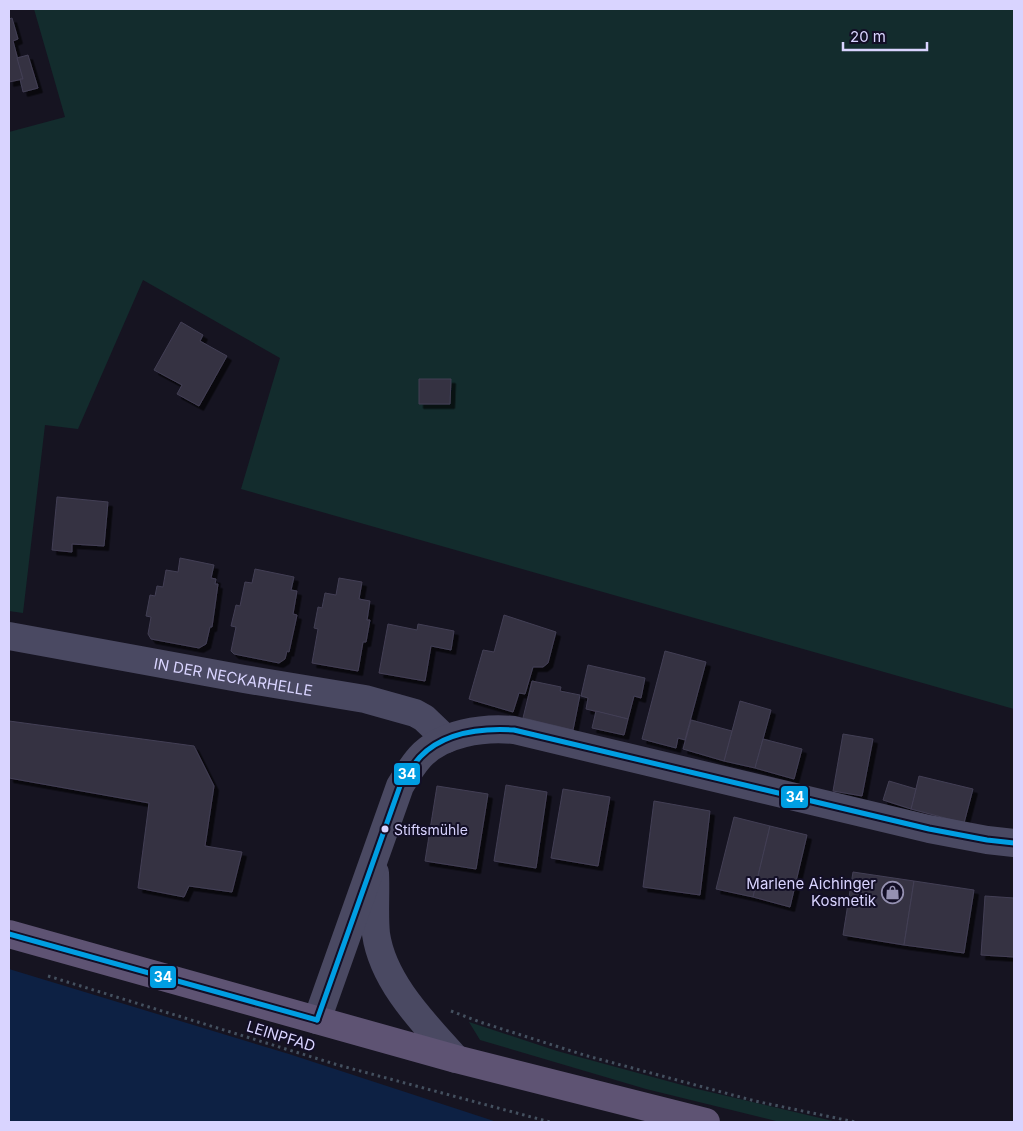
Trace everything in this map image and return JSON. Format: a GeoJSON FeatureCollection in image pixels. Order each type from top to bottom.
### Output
{"type":"FeatureCollection","features":[{"type":"Feature","properties":{"kind":"main road"},"geometry":{"type":"LineString","coordinates":[[9,934],[456,1059],[706,1122]]}},
{"type":"Feature","properties":{"kind":"street","name":"IN DER NECKARHELLE"},"geometry":{"type":"LineString","coordinates":[[9,636],[365,699],[415,712],[446,739]]}},
{"type":"Feature","properties":{"kind":"street"},"geometry":{"type":"LineString","coordinates":[[317,1020],[400,786],[410,768],[421,755],[446,739],[468,732],[494,728],[514,730],[929,829],[987,840],[1014,842]]}},
{"type":"Feature","properties":{"kind":"street"},"geometry":{"type":"LineString","coordinates":[[375,857],[376,934],[383,958],[409,1006],[456,1059]]}},
{"type":"Feature","properties":{"kind":"path","name":"LEINPFAD"},"geometry":{"type":"LineString","coordinates":[[46,976],[338,1065],[550,1122]]}},
{"type":"Feature","properties":{"kind":"path"},"geometry":{"type":"LineString","coordinates":[[450,1010],[480,1022],[584,1055],[755,1101],[855,1122]]}},
{"type":"Feature","properties":{"kind":"green space"},"geometry":{"type":"Polygon","coordinates":[[[34,9],[1014,9],[1014,709],[241,489],[280,358],[143,280],[78,429],[45,425],[23,613],[9,611],[9,132],[65,117],[34,9]]]}},
{"type":"Feature","properties":{"kind":"green space"},"geometry":{"type":"Polygon","coordinates":[[[469,1022],[557,1051],[693,1088],[837,1122],[780,1122],[646,1089],[480,1040],[469,1022]]]}},
{"type":"Feature","properties":{"kind":"water"},"geometry":{"type":"Polygon","coordinates":[[[9,969],[289,1054],[497,1122],[9,1122],[9,969]]]}},
{"type":"Feature","properties":{"kind":"building"},"geometry":{"type":"Polygon","coordinates":[[[12,18],[18,39],[13,41],[23,79],[9,82],[9,19],[12,18]]]}},
{"type":"Feature","properties":{"kind":"building"},"geometry":{"type":"Polygon","coordinates":[[[28,55],[38,88],[23,92],[20,79],[23,79],[17,58],[28,55]]]}},
{"type":"Feature","properties":{"kind":"building"},"geometry":{"type":"Polygon","coordinates":[[[181,322],[203,335],[200,341],[227,356],[199,406],[177,394],[182,385],[154,370],[181,322]]]}},
{"type":"Feature","properties":{"kind":"building"},"geometry":{"type":"Polygon","coordinates":[[[419,379],[451,379],[450,404],[419,404],[419,379]]]}},
{"type":"Feature","properties":{"kind":"building"},"geometry":{"type":"Polygon","coordinates":[[[57,497],[108,502],[104,546],[72,544],[72,552],[52,550],[57,497]]]}},
{"type":"Feature","properties":{"kind":"building"},"geometry":{"type":"Polygon","coordinates":[[[180,558],[214,565],[211,578],[216,579],[215,584],[218,584],[212,627],[210,627],[206,644],[199,648],[151,639],[148,634],[151,617],[146,616],[150,595],[155,596],[157,586],[163,587],[166,570],[178,572],[180,558]]]}},
{"type":"Feature","properties":{"kind":"building"},"geometry":{"type":"Polygon","coordinates":[[[255,569],[294,577],[291,590],[297,591],[293,614],[297,615],[289,652],[287,651],[285,659],[279,663],[234,654],[231,651],[236,627],[231,626],[236,605],[240,606],[245,582],[252,583],[255,569]]]}},
{"type":"Feature","properties":{"kind":"building"},"geometry":{"type":"Polygon","coordinates":[[[339,578],[362,582],[359,599],[370,601],[367,620],[370,620],[366,642],[363,642],[358,671],[312,663],[318,629],[314,628],[318,607],[322,608],[325,593],[336,595],[339,578]]]}},
{"type":"Feature","properties":{"kind":"building"},"geometry":{"type":"Polygon","coordinates":[[[504,615],[556,632],[548,663],[543,667],[533,667],[525,694],[519,693],[513,712],[469,699],[483,650],[494,652],[504,615]]]}},
{"type":"Feature","properties":{"kind":"building"},"geometry":{"type":"Polygon","coordinates":[[[388,624],[417,630],[418,624],[454,631],[451,650],[431,646],[425,681],[379,673],[388,624]]]}},
{"type":"Feature","properties":{"kind":"building"},"geometry":{"type":"Polygon","coordinates":[[[665,651],[706,662],[685,740],[678,738],[676,748],[642,739],[665,651]]]}},
{"type":"Feature","properties":{"kind":"building"},"geometry":{"type":"Polygon","coordinates":[[[588,665],[645,678],[641,698],[634,696],[628,719],[586,709],[588,698],[581,696],[588,665]]]}},
{"type":"Feature","properties":{"kind":"building"},"geometry":{"type":"Polygon","coordinates":[[[532,681],[561,687],[560,691],[580,695],[573,730],[523,718],[532,681]]]}},
{"type":"Feature","properties":{"kind":"building"},"geometry":{"type":"Polygon","coordinates":[[[740,701],[771,710],[755,768],[724,761],[740,701]]]}},
{"type":"Feature","properties":{"kind":"building"},"geometry":{"type":"Polygon","coordinates":[[[596,711],[628,719],[624,735],[592,728],[596,711]]]}},
{"type":"Feature","properties":{"kind":"building"},"geometry":{"type":"Polygon","coordinates":[[[691,720],[732,731],[724,761],[683,749],[691,720]]]}},
{"type":"Feature","properties":{"kind":"building"},"geometry":{"type":"Polygon","coordinates":[[[9,721],[194,746],[214,786],[205,846],[242,852],[232,892],[189,886],[184,897],[138,888],[149,803],[9,778],[9,721]]]}},
{"type":"Feature","properties":{"kind":"building"},"geometry":{"type":"Polygon","coordinates":[[[843,734],[873,739],[862,796],[833,791],[843,734]]]}},
{"type":"Feature","properties":{"kind":"building"},"geometry":{"type":"Polygon","coordinates":[[[763,739],[802,749],[794,779],[755,768],[763,739]]]}},
{"type":"Feature","properties":{"kind":"building"},"geometry":{"type":"Polygon","coordinates":[[[919,776],[973,789],[964,823],[911,809],[919,776]]]}},
{"type":"Feature","properties":{"kind":"building"},"geometry":{"type":"Polygon","coordinates":[[[889,781],[916,789],[911,809],[883,800],[889,781]]]}},
{"type":"Feature","properties":{"kind":"building"},"geometry":{"type":"Polygon","coordinates":[[[506,785],[547,792],[536,868],[494,861],[506,785]]]}},
{"type":"Feature","properties":{"kind":"building"},"geometry":{"type":"Polygon","coordinates":[[[437,786],[488,794],[476,869],[425,861],[437,786]]]}},
{"type":"Feature","properties":{"kind":"building"},"geometry":{"type":"Polygon","coordinates":[[[563,789],[610,797],[598,866],[551,858],[563,789]]]}},
{"type":"Feature","properties":{"kind":"building"},"geometry":{"type":"Polygon","coordinates":[[[654,801],[710,811],[700,895],[643,887],[654,801]]]}},
{"type":"Feature","properties":{"kind":"building"},"geometry":{"type":"Polygon","coordinates":[[[734,817],[770,826],[753,897],[716,889],[734,817]]]}},
{"type":"Feature","properties":{"kind":"building"},"geometry":{"type":"Polygon","coordinates":[[[770,826],[807,835],[790,907],[753,897],[770,826]]]}},
{"type":"Feature","properties":{"kind":"building"},"geometry":{"type":"Polygon","coordinates":[[[853,872],[914,881],[904,945],[843,935],[853,872]]]}},
{"type":"Feature","properties":{"kind":"building"},"geometry":{"type":"Polygon","coordinates":[[[914,881],[974,890],[964,953],[904,945],[914,881]]]}},
{"type":"Feature","properties":{"kind":"building"},"geometry":{"type":"Polygon","coordinates":[[[985,896],[1014,898],[1014,957],[981,955],[985,896]]]}},
{"type":"Feature","properties":{"kind":"transit line","name":"34"},"geometry":{"type":"LineString","coordinates":[[317,1020],[400,786],[420,757],[440,742],[464,733],[514,730],[929,829],[1014,843]]}},
{"type":"Feature","properties":{"kind":"transit line","name":"34"},"geometry":{"type":"LineString","coordinates":[[9,934],[317,1020]]}},
{"type":"Feature","properties":{"kind":"place","name":"Stiftsmühle"},"geometry":{"type":"Point","coordinates":[385,829]}},
{"type":"Feature","properties":{"kind":"place","name":"Marlene Aichinger Kosmetik"},"geometry":{"type":"Point","coordinates":[892,892]}}]}
